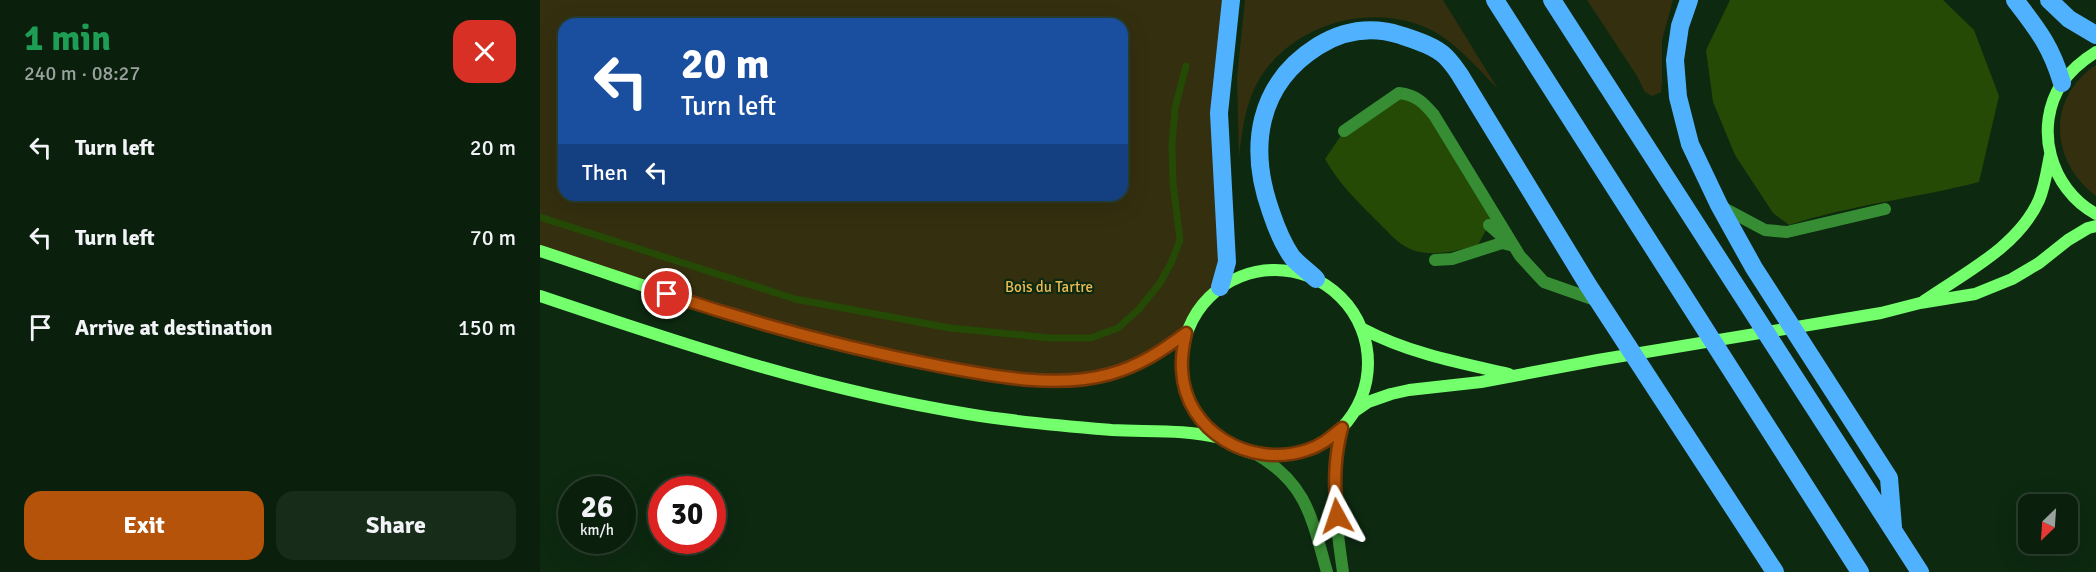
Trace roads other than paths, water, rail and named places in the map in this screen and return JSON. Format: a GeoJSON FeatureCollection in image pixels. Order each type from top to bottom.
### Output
{"type":"FeatureCollection","features":[{"type":"Feature","properties":{"kind":"highway"},"geometry":{"type":"LineString","coordinates":[[1220,286],[1227,262],[1219,113],[1231,0]]}},
{"type":"Feature","properties":{"kind":"highway"},"geometry":{"type":"LineString","coordinates":[[1495,0],[1860,572]]}},
{"type":"Feature","properties":{"kind":"highway"},"geometry":{"type":"LineString","coordinates":[[1552,0],[1920,572]]}},
{"type":"Feature","properties":{"kind":"highway"},"geometry":{"type":"LineString","coordinates":[[1689,0],[1680,26],[1675,60],[1678,97],[1690,144],[1719,205],[1754,268],[1889,478],[1893,529]]}},
{"type":"Feature","properties":{"kind":"highway"},"geometry":{"type":"LineString","coordinates":[[2015,0],[2044,38],[2062,83]]}},
{"type":"Feature","properties":{"kind":"highway"},"geometry":{"type":"LineString","coordinates":[[2049,0],[2069,19],[2096,35]]}},
{"type":"Feature","properties":{"kind":"highway"},"geometry":{"type":"LineString","coordinates":[[1316,279],[1293,258],[1276,225],[1264,192],[1259,161],[1263,111],[1276,85],[1293,66],[1333,36],[1358,30],[1387,31],[1415,40],[1445,56],[1460,75],[1599,302],[1775,572]]}},
{"type":"Feature","properties":{"kind":"main road"},"geometry":{"type":"LineString","coordinates":[[2096,52],[2077,65],[2062,83],[2052,103],[2048,123],[2048,145],[2053,166],[2066,189],[2096,214]]}},
{"type":"Feature","properties":{"kind":"main road"},"geometry":{"type":"LineString","coordinates":[[1920,303],[1991,255],[2018,232],[2039,200],[2050,155]]}},
{"type":"Feature","properties":{"kind":"main road"},"geometry":{"type":"LineString","coordinates":[[1355,411],[1368,402],[1391,394],[1516,376],[1598,360],[1881,313],[1920,303],[1975,294],[2012,279],[2039,263],[2068,240],[2096,226]]}},
{"type":"Feature","properties":{"kind":"main road"},"geometry":{"type":"LineString","coordinates":[[540,251],[711,309],[788,332],[881,355],[1006,376],[1070,381],[1109,375],[1159,353],[1186,333]]}},
{"type":"Feature","properties":{"kind":"main road"},"geometry":{"type":"LineString","coordinates":[[1275,269],[1294,271],[1316,279],[1336,292],[1352,309],[1363,329],[1368,349],[1368,369],[1365,389],[1355,411],[1342,428],[1327,441],[1309,450],[1289,455],[1269,456],[1235,447],[1220,438],[1206,425],[1194,410],[1186,392],[1182,372],[1182,353],[1186,333],[1194,316],[1205,300],[1220,286],[1246,274],[1275,269]]}},
{"type":"Feature","properties":{"kind":"main road"},"geometry":{"type":"LineString","coordinates":[[540,296],[734,361],[878,398],[969,414],[1057,425],[1191,433],[1220,438]]}},
{"type":"Feature","properties":{"kind":"main road"},"geometry":{"type":"LineString","coordinates":[[1363,329],[1406,347],[1516,376]]}},
{"type":"Feature","properties":{"kind":"street"},"geometry":{"type":"LineString","coordinates":[[1344,131],[1399,93],[1413,95],[1423,102],[1434,115],[1514,246],[1534,273],[1544,282],[1599,302]]}},
{"type":"Feature","properties":{"kind":"street"},"geometry":{"type":"LineString","coordinates":[[1719,205],[1755,225],[1787,232],[1827,219],[1885,209]]}},
{"type":"Feature","properties":{"kind":"street"},"geometry":{"type":"LineString","coordinates":[[1489,225],[1514,246]]}},
{"type":"Feature","properties":{"kind":"street"},"geometry":{"type":"LineString","coordinates":[[1435,260],[1452,259],[1502,243],[1514,246]]}},
{"type":"Feature","properties":{"kind":"street"},"geometry":{"type":"LineString","coordinates":[[1342,428],[1335,458],[1334,480],[1338,540],[1343,572]]}},
{"type":"Feature","properties":{"kind":"street"},"geometry":{"type":"LineString","coordinates":[[1256,454],[1286,475],[1300,492],[1327,572]]}},
{"type":"Feature","properties":{"kind":"waterway"},"geometry":{"type":"LineString","coordinates":[[540,217],[795,299],[950,328],[1050,338],[1091,338],[1118,328],[1139,309],[1160,283],[1180,240],[1173,183],[1172,145],[1175,108],[1186,66]]}},
{"type":"Feature","properties":{"kind":"park label","name":"Bois du Tartre"},"geometry":{"type":"Point","coordinates":[1049,287]}}]}
